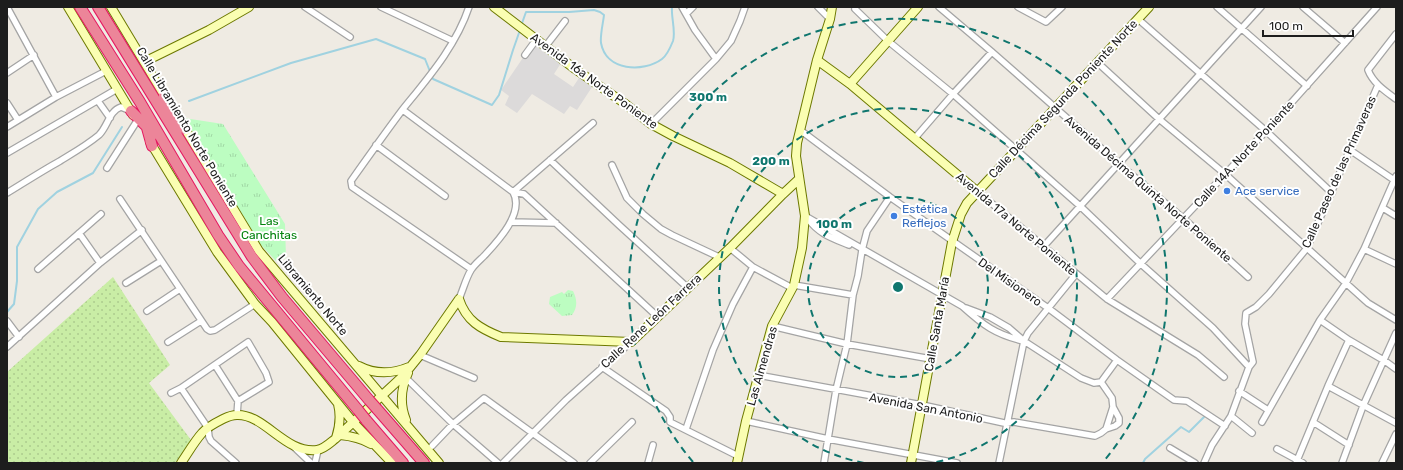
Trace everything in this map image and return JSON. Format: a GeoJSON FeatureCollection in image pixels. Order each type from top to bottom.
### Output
{"type":"FeatureCollection","features":[{"type":"Feature","properties":{"kind":"highway"},"geometry":{"type":"LineString","coordinates":[[80,7],[140,102],[218,235],[239,266],[403,463]]}},
{"type":"Feature","properties":{"kind":"highway","name":"Calle Libramiento Norte Poniente"},"geometry":{"type":"LineString","coordinates":[[98,7],[151,93],[180,131],[252,257],[282,297],[424,463]]}},
{"type":"Feature","properties":{"kind":"highway"},"geometry":{"type":"LineString","coordinates":[[151,93],[169,112]]}},
{"type":"Feature","properties":{"kind":"highway"},"geometry":{"type":"LineString","coordinates":[[164,96],[169,112],[180,131]]}},
{"type":"Feature","properties":{"kind":"highway"},"geometry":{"type":"LineString","coordinates":[[140,102],[142,124],[152,146]]}},
{"type":"Feature","properties":{"kind":"highway"},"geometry":{"type":"LineString","coordinates":[[131,111],[142,124],[164,144]]}},
{"type":"Feature","properties":{"kind":"street"},"geometry":{"type":"LineString","coordinates":[[7,7],[56,97]]}},
{"type":"Feature","properties":{"kind":"street"},"geometry":{"type":"LineString","coordinates":[[68,7],[131,111]]}},
{"type":"Feature","properties":{"kind":"street","name":"Libramiento Norte"},"geometry":{"type":"LineString","coordinates":[[111,7],[164,96],[180,131],[259,251],[439,463]]}},
{"type":"Feature","properties":{"kind":"street"},"geometry":{"type":"LineString","coordinates":[[144,62],[209,30],[249,7]]}},
{"type":"Feature","properties":{"kind":"street"},"geometry":{"type":"LineString","coordinates":[[305,7],[350,37]]}},
{"type":"Feature","properties":{"kind":"street"},"geometry":{"type":"LineString","coordinates":[[381,7],[453,41]]}},
{"type":"Feature","properties":{"kind":"street"},"geometry":{"type":"LineString","coordinates":[[469,7],[453,41],[440,63],[376,145],[351,181],[351,184],[352,187],[471,269]]}},
{"type":"Feature","properties":{"kind":"street","name":"Avenida 16a Norte Poniente"},"geometry":{"type":"LineString","coordinates":[[494,7],[575,70],[651,124],[730,163],[782,194]]}},
{"type":"Feature","properties":{"kind":"street"},"geometry":{"type":"LineString","coordinates":[[682,7],[695,30],[716,59]]}},
{"type":"Feature","properties":{"kind":"street"},"geometry":{"type":"LineString","coordinates":[[686,14],[693,7]]}},
{"type":"Feature","properties":{"kind":"street"},"geometry":{"type":"LineString","coordinates":[[651,124],[716,59],[731,41],[745,7]]}},
{"type":"Feature","properties":{"kind":"street"},"geometry":{"type":"LineString","coordinates":[[818,7],[830,19]]}},
{"type":"Feature","properties":{"kind":"street","name":"Las Almendras"},"geometry":{"type":"LineString","coordinates":[[738,459],[746,421],[772,326],[793,287],[802,248],[805,216],[796,156],[800,130],[832,7]]}},
{"type":"Feature","properties":{"kind":"street"},"geometry":{"type":"LineString","coordinates":[[850,84],[918,7]]}},
{"type":"Feature","properties":{"kind":"street","name":"Avenida Décima Quinta Norte Poniente"},"geometry":{"type":"LineString","coordinates":[[940,7],[1184,219],[1248,277]]}},
{"type":"Feature","properties":{"kind":"street"},"geometry":{"type":"LineString","coordinates":[[1018,7],[1046,22],[1062,7]]}},
{"type":"Feature","properties":{"kind":"street","name":"Calle Décima Segunda Poniente Norte"},"geometry":{"type":"LineString","coordinates":[[978,192],[1149,7]]}},
{"type":"Feature","properties":{"kind":"street"},"geometry":{"type":"LineString","coordinates":[[1217,7],[1307,86]]}},
{"type":"Feature","properties":{"kind":"street"},"geometry":{"type":"LineString","coordinates":[[1044,246],[1261,7]]}},
{"type":"Feature","properties":{"kind":"street"},"geometry":{"type":"LineString","coordinates":[[1303,7],[1345,43]]}},
{"type":"Feature","properties":{"kind":"street","name":"Calle 14A. Norte Poniente"},"geometry":{"type":"LineString","coordinates":[[1107,299],[1266,131],[1378,7]]}},
{"type":"Feature","properties":{"kind":"street"},"geometry":{"type":"LineString","coordinates":[[855,9],[888,41],[953,94],[1080,206],[1141,264],[1213,328],[1249,367]]}},
{"type":"Feature","properties":{"kind":"street"},"geometry":{"type":"LineString","coordinates":[[1138,19],[1266,131],[1332,193]]}},
{"type":"Feature","properties":{"kind":"street"},"geometry":{"type":"LineString","coordinates":[[546,47],[565,21]]}},
{"type":"Feature","properties":{"kind":"street"},"geometry":{"type":"LineString","coordinates":[[1396,34],[1368,70],[1378,85],[1396,99]]}},
{"type":"Feature","properties":{"kind":"street"},"geometry":{"type":"LineString","coordinates":[[525,55],[536,40]]}},
{"type":"Feature","properties":{"kind":"street"},"geometry":{"type":"LineString","coordinates":[[915,138],[992,52]]}},
{"type":"Feature","properties":{"kind":"street"},"geometry":{"type":"LineString","coordinates":[[7,73],[34,55]]}},
{"type":"Feature","properties":{"kind":"street","name":"Avenida 17a Norte Poniente"},"geometry":{"type":"LineString","coordinates":[[817,60],[850,84],[1107,299],[1198,356],[1224,377]]}},
{"type":"Feature","properties":{"kind":"street"},"geometry":{"type":"LineString","coordinates":[[1098,63],[1159,118],[1225,174],[1368,303],[1396,320]]}},
{"type":"Feature","properties":{"kind":"street"},"geometry":{"type":"LineString","coordinates":[[7,127],[56,97],[106,71]]}},
{"type":"Feature","properties":{"kind":"street","name":"Calle Paseo de las Primaveras"},"geometry":{"type":"LineString","coordinates":[[1204,463],[1208,452],[1231,416],[1239,391],[1249,367],[1253,362],[1245,324],[1246,314],[1270,294],[1307,248],[1378,85]]}},
{"type":"Feature","properties":{"kind":"street"},"geometry":{"type":"LineString","coordinates":[[7,153],[117,89]]}},
{"type":"Feature","properties":{"kind":"street"},"geometry":{"type":"LineString","coordinates":[[98,101],[110,118]]}},
{"type":"Feature","properties":{"kind":"street"},"geometry":{"type":"LineString","coordinates":[[7,103],[18,120]]}},
{"type":"Feature","properties":{"kind":"street"},"geometry":{"type":"LineString","coordinates":[[7,193],[81,148],[99,135],[116,109],[121,107],[131,111]]}},
{"type":"Feature","properties":{"kind":"street"},"geometry":{"type":"LineString","coordinates":[[403,110],[513,192],[524,194],[658,317]]}},
{"type":"Feature","properties":{"kind":"street"},"geometry":{"type":"LineString","coordinates":[[513,192],[593,123]]}},
{"type":"Feature","properties":{"kind":"street"},"geometry":{"type":"LineString","coordinates":[[107,168],[142,124]]}},
{"type":"Feature","properties":{"kind":"street","name":"Del Misionero"},"geometry":{"type":"LineString","coordinates":[[800,130],[952,242],[1048,308],[1117,360],[1174,400],[1187,401],[1225,426]]}},
{"type":"Feature","properties":{"kind":"street"},"geometry":{"type":"LineString","coordinates":[[376,145],[445,196]]}},
{"type":"Feature","properties":{"kind":"street"},"geometry":{"type":"LineString","coordinates":[[152,146],[217,252],[255,304],[272,322],[353,422],[392,463]]}},
{"type":"Feature","properties":{"kind":"street"},"geometry":{"type":"LineString","coordinates":[[1262,422],[1320,320],[1346,282],[1364,249],[1395,178],[1350,150]]}},
{"type":"Feature","properties":{"kind":"street"},"geometry":{"type":"LineString","coordinates":[[550,160],[688,288]]}},
{"type":"Feature","properties":{"kind":"street"},"geometry":{"type":"LineString","coordinates":[[612,165],[627,198],[642,214],[672,236],[719,257]]}},
{"type":"Feature","properties":{"kind":"street","name":"Calle Rene León Farrera"},"geometry":{"type":"LineString","coordinates":[[503,463],[532,432],[658,317],[799,179]]}},
{"type":"Feature","properties":{"kind":"street"},"geometry":{"type":"LineString","coordinates":[[292,445],[307,450],[318,450],[327,446],[383,396],[412,366],[459,299],[471,269],[493,246],[511,222],[516,199],[513,192]]}},
{"type":"Feature","properties":{"kind":"street","name":"Calle Santa María"},"geometry":{"type":"LineString","coordinates":[[912,463],[952,242],[961,214],[967,203],[978,192]]}},
{"type":"Feature","properties":{"kind":"street"},"geometry":{"type":"LineString","coordinates":[[824,463],[836,390],[847,344],[853,295],[862,250],[867,231],[890,197]]}},
{"type":"Feature","properties":{"kind":"street"},"geometry":{"type":"LineString","coordinates":[[120,199],[207,329],[214,331],[255,304]]}},
{"type":"Feature","properties":{"kind":"street"},"geometry":{"type":"LineString","coordinates":[[1383,208],[1396,216]]}},
{"type":"Feature","properties":{"kind":"street"},"geometry":{"type":"LineString","coordinates":[[38,269],[101,214]]}},
{"type":"Feature","properties":{"kind":"street"},"geometry":{"type":"LineString","coordinates":[[805,216],[814,227],[827,237],[862,250],[962,306],[990,317],[1009,328],[1024,341],[1081,378],[1094,383],[1102,382],[1117,360]]}},
{"type":"Feature","properties":{"kind":"street"},"geometry":{"type":"LineString","coordinates":[[511,222],[556,223]]}},
{"type":"Feature","properties":{"kind":"street"},"geometry":{"type":"LineString","coordinates":[[7,347],[100,263],[142,230]]}},
{"type":"Feature","properties":{"kind":"street"},"geometry":{"type":"LineString","coordinates":[[79,233],[100,263]]}},
{"type":"Feature","properties":{"kind":"street"},"geometry":{"type":"LineString","coordinates":[[730,248],[753,266],[793,287],[853,295]]}},
{"type":"Feature","properties":{"kind":"street"},"geometry":{"type":"LineString","coordinates":[[1364,249],[1396,264]]}},
{"type":"Feature","properties":{"kind":"street"},"geometry":{"type":"LineString","coordinates":[[126,283],[161,261]]}},
{"type":"Feature","properties":{"kind":"street"},"geometry":{"type":"LineString","coordinates":[[686,429],[713,350],[733,304],[753,266]]}},
{"type":"Feature","properties":{"kind":"street"},"geometry":{"type":"LineString","coordinates":[[999,463],[1024,341],[1028,332],[1076,274]]}},
{"type":"Feature","properties":{"kind":"street"},"geometry":{"type":"LineString","coordinates":[[147,311],[180,289]]}},
{"type":"Feature","properties":{"kind":"street"},"geometry":{"type":"LineString","coordinates":[[459,299],[462,308],[471,320],[483,330],[501,337],[631,342]]}},
{"type":"Feature","properties":{"kind":"street"},"geometry":{"type":"LineString","coordinates":[[962,306],[982,324],[1006,337],[1024,341]]}},
{"type":"Feature","properties":{"kind":"street"},"geometry":{"type":"LineString","coordinates":[[1320,320],[1396,369]]}},
{"type":"Feature","properties":{"kind":"street"},"geometry":{"type":"LineString","coordinates":[[168,342],[201,321]]}},
{"type":"Feature","properties":{"kind":"street"},"geometry":{"type":"LineString","coordinates":[[8,322],[19,337]]}},
{"type":"Feature","properties":{"kind":"street"},"geometry":{"type":"LineString","coordinates":[[772,326],[847,344],[931,359]]}},
{"type":"Feature","properties":{"kind":"street"},"geometry":{"type":"LineString","coordinates":[[1342,463],[1363,406],[1396,333]]}},
{"type":"Feature","properties":{"kind":"street"},"geometry":{"type":"LineString","coordinates":[[1277,449],[1299,462],[1313,422],[1349,340]]}},
{"type":"Feature","properties":{"kind":"street"},"geometry":{"type":"LineString","coordinates":[[171,393],[181,388],[248,342],[266,373],[269,382],[238,401]]}},
{"type":"Feature","properties":{"kind":"street"},"geometry":{"type":"LineString","coordinates":[[420,355],[474,378]]}},
{"type":"Feature","properties":{"kind":"street"},"geometry":{"type":"LineString","coordinates":[[354,363],[367,370],[403,375],[453,424],[498,463]]}},
{"type":"Feature","properties":{"kind":"street"},"geometry":{"type":"LineString","coordinates":[[215,365],[238,401],[237,415]]}},
{"type":"Feature","properties":{"kind":"street"},"geometry":{"type":"LineString","coordinates":[[602,367],[666,411],[670,417],[670,422],[686,429],[738,459]]}},
{"type":"Feature","properties":{"kind":"street"},"geometry":{"type":"LineString","coordinates":[[403,375],[402,402],[408,425]]}},
{"type":"Feature","properties":{"kind":"street","name":"Avenida San Antonio"},"geometry":{"type":"LineString","coordinates":[[758,375],[922,405],[1004,424],[1014,422],[1095,436],[1102,433],[1106,429]]}},
{"type":"Feature","properties":{"kind":"street"},"geometry":{"type":"LineString","coordinates":[[1102,382],[1112,398],[1119,418],[1119,423],[1106,429]]}},
{"type":"Feature","properties":{"kind":"street"},"geometry":{"type":"LineString","coordinates":[[1328,386],[1396,423]]}},
{"type":"Feature","properties":{"kind":"street"},"geometry":{"type":"LineString","coordinates":[[181,388],[208,428],[209,438],[236,463]]}},
{"type":"Feature","properties":{"kind":"street"},"geometry":{"type":"LineString","coordinates":[[1239,391],[1268,410]]}},
{"type":"Feature","properties":{"kind":"street"},"geometry":{"type":"LineString","coordinates":[[432,446],[453,424],[484,398],[574,463]]}},
{"type":"Feature","properties":{"kind":"street"},"geometry":{"type":"LineString","coordinates":[[337,437],[340,416],[338,403]]}},
{"type":"Feature","properties":{"kind":"street"},"geometry":{"type":"LineString","coordinates":[[1106,429],[1114,407]]}},
{"type":"Feature","properties":{"kind":"street"},"geometry":{"type":"LineString","coordinates":[[181,463],[203,432],[214,423],[231,415],[250,417],[292,445],[311,463]]}},
{"type":"Feature","properties":{"kind":"street"},"geometry":{"type":"LineString","coordinates":[[1231,416],[1252,433]]}},
{"type":"Feature","properties":{"kind":"street"},"geometry":{"type":"LineString","coordinates":[[746,421],[828,439],[957,463]]}},
{"type":"Feature","properties":{"kind":"street"},"geometry":{"type":"LineString","coordinates":[[590,463],[632,422]]}},
{"type":"Feature","properties":{"kind":"street"},"geometry":{"type":"LineString","coordinates":[[1313,422],[1349,446]]}},
{"type":"Feature","properties":{"kind":"street"},"geometry":{"type":"LineString","coordinates":[[1382,463],[1396,434]]}},
{"type":"Feature","properties":{"kind":"street"},"geometry":{"type":"LineString","coordinates":[[337,437],[358,438],[376,447]]}},
{"type":"Feature","properties":{"kind":"street"},"geometry":{"type":"LineString","coordinates":[[648,463],[653,446]]}},
{"type":"Feature","properties":{"kind":"street"},"geometry":{"type":"LineString","coordinates":[[1170,448],[1195,463]]}},
{"type":"Feature","properties":{"kind":"street"},"geometry":{"type":"LineString","coordinates":[[315,463],[318,450]]}},
{"type":"Feature","properties":{"kind":"shaded area"},"geometry":{"type":"Polygon","coordinates":[[[533,43],[561,63],[554,74],[573,87],[581,75],[594,84],[577,110],[570,106],[564,114],[532,94],[517,113],[505,105],[509,96],[501,90],[533,43]]]}},
{"type":"Feature","properties":{"kind":"green space","name":"Las Canchitas"},"geometry":{"type":"Polygon","coordinates":[[[184,118],[223,124],[285,224],[286,258],[276,261],[261,245],[184,118]]]}},
{"type":"Feature","properties":{"kind":"green space"},"geometry":{"type":"Polygon","coordinates":[[[113,277],[170,365],[149,383],[191,440],[175,463],[7,463],[7,372],[113,277]]]}},
{"type":"Feature","properties":{"kind":"green space"},"geometry":{"type":"Polygon","coordinates":[[[568,290],[573,291],[576,306],[572,315],[562,316],[549,304],[550,297],[562,292],[564,294],[568,290]]]}},
{"type":"Feature","properties":{"kind":"waterway"},"geometry":{"type":"LineString","coordinates":[[521,26],[526,12],[569,12],[594,10],[604,15],[601,43],[604,52],[610,59],[617,64],[626,67],[645,66],[662,59],[672,43],[674,37],[672,7]]}},
{"type":"Feature","properties":{"kind":"waterway"},"geometry":{"type":"LineString","coordinates":[[189,101],[291,63],[376,39],[425,59],[433,79],[492,105],[499,95],[520,30]]}},
{"type":"Feature","properties":{"kind":"waterway"},"geometry":{"type":"LineString","coordinates":[[7,312],[14,304],[17,281],[17,247],[38,209],[57,192],[93,173],[122,127]]}},
{"type":"Feature","properties":{"kind":"waterway"},"geometry":{"type":"LineString","coordinates":[[1143,463],[1145,459],[1181,427],[1189,432],[1204,417]]}},
{"type":"Feature","properties":{"kind":"place","name":"Ace service"},"geometry":{"type":"Point","coordinates":[1227,191]}},
{"type":"Feature","properties":{"kind":"place","name":"Estética Reflejos"},"geometry":{"type":"Point","coordinates":[894,216]}}]}
